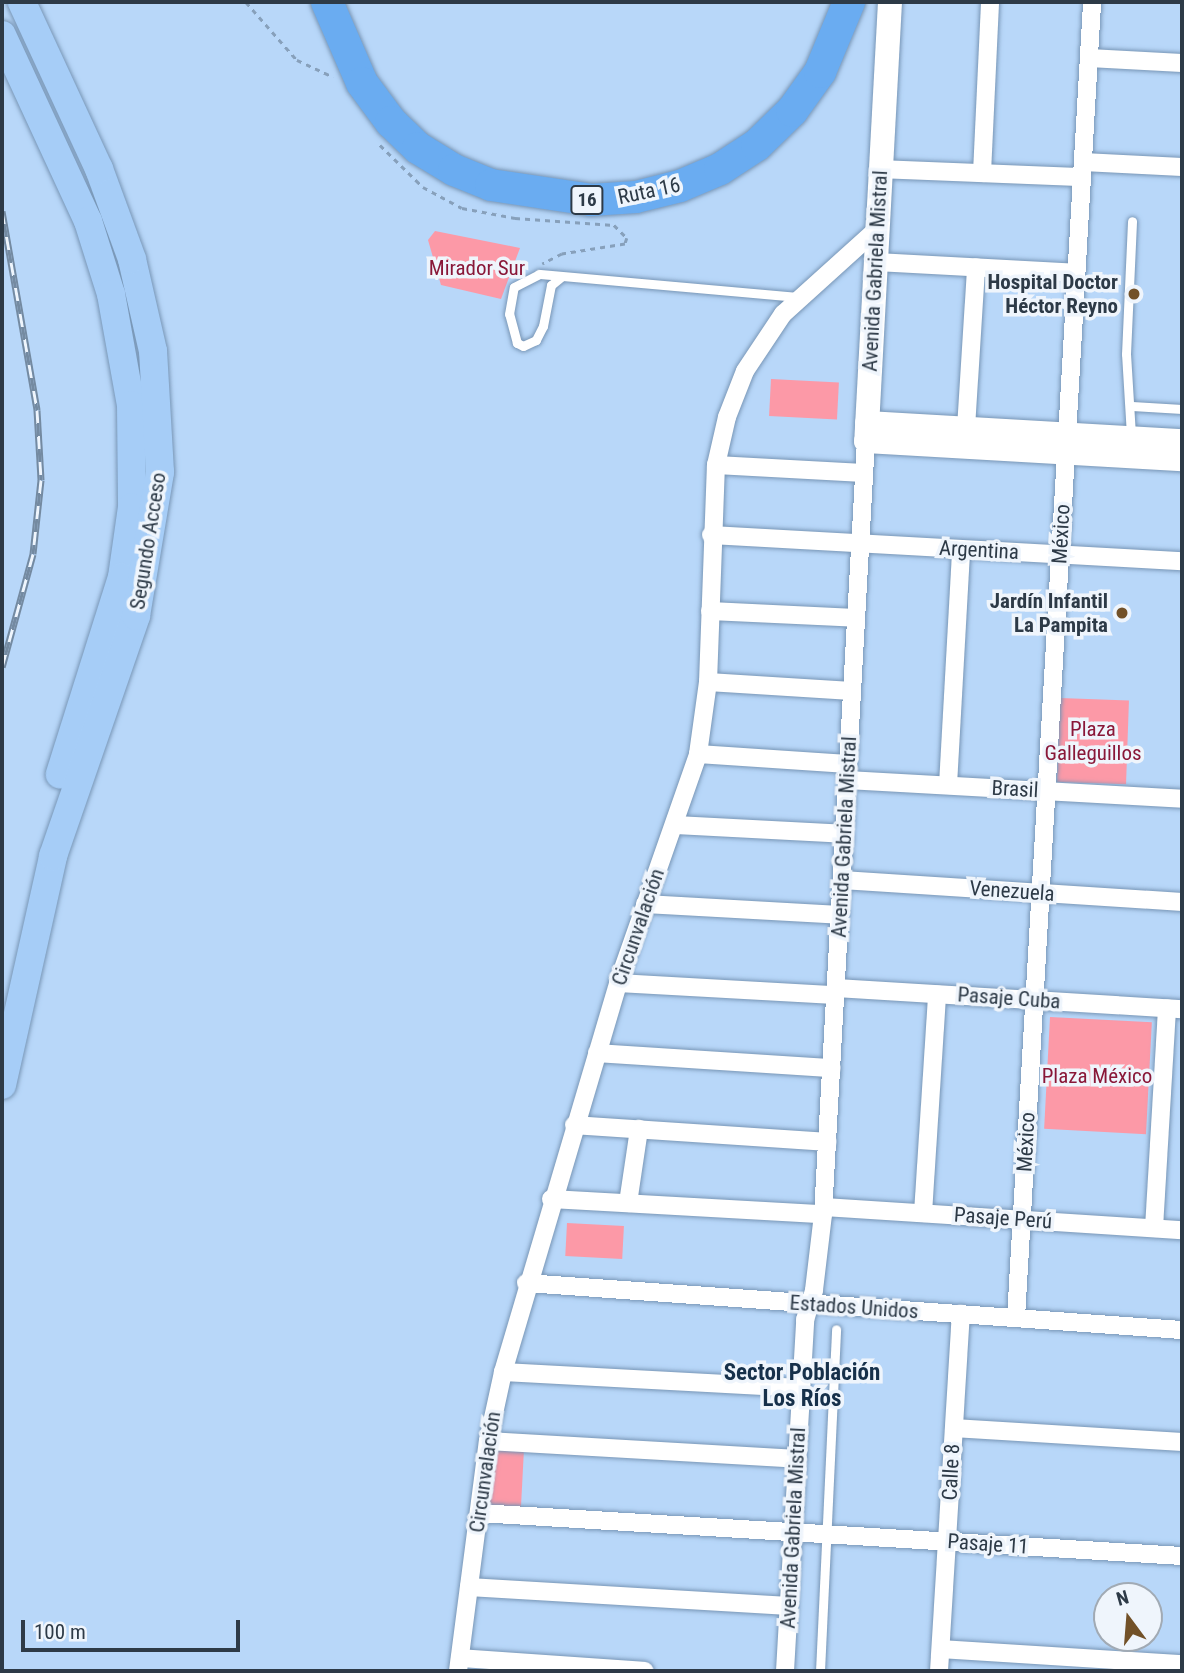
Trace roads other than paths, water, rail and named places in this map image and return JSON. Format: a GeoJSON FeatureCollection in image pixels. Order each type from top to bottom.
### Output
{"type":"FeatureCollection","features":[{"type":"Feature","properties":{"kind":"highway","name":"Ruta 16"},"geometry":{"type":"LineString","coordinates":[[327,2],[362,83],[391,122],[418,148],[454,170],[491,185],[591,200],[636,197],[680,186],[720,169],[757,145],[792,111],[820,72],[849,2]]}},
{"type":"Feature","properties":{"kind":"main road","name":"Segundo Acceso"},"geometry":{"type":"LineString","coordinates":[[2,1086],[53,856],[136,617],[160,472],[156,375],[132,259],[99,169],[22,2]]}},
{"type":"Feature","properties":{"kind":"main road","name":"Segundo Acceso"},"geometry":{"type":"LineString","coordinates":[[2,35],[74,187],[100,256],[127,372],[134,472],[128,542],[114,611],[33,862],[2,995]]}},
{"type":"Feature","properties":{"kind":"street","name":"Avenida Gabriela Mistral"},"geometry":{"type":"LineString","coordinates":[[785,1671],[805,1321],[812,1303],[824,1211],[890,2]]}},
{"type":"Feature","properties":{"kind":"street"},"geometry":{"type":"LineString","coordinates":[[982,173],[990,2]]}},
{"type":"Feature","properties":{"kind":"street","name":"México"},"geometry":{"type":"LineString","coordinates":[[1016,1318],[1092,2]]}},
{"type":"Feature","properties":{"kind":"street"},"geometry":{"type":"LineString","coordinates":[[1089,58],[1182,63]]}},
{"type":"Feature","properties":{"kind":"street"},"geometry":{"type":"LineString","coordinates":[[881,169],[982,173],[1182,167]]}},
{"type":"Feature","properties":{"kind":"street","name":"Circunvalación"},"geometry":{"type":"LineString","coordinates":[[459,1665],[488,1441],[526,1283],[618,982],[698,754],[708,682],[711,535],[716,465],[727,417],[745,371],[799,297],[877,229]]}},
{"type":"Feature","properties":{"kind":"street"},"geometry":{"type":"LineString","coordinates":[[876,262],[1076,273]]}},
{"type":"Feature","properties":{"kind":"street"},"geometry":{"type":"LineString","coordinates":[[966,428],[976,267]]}},
{"type":"Feature","properties":{"kind":"street"},"geometry":{"type":"LineString","coordinates":[[866,432],[966,428],[1182,459]]}},
{"type":"Feature","properties":{"kind":"street"},"geometry":{"type":"LineString","coordinates":[[866,432],[1067,443],[1131,438],[1182,441]]}},
{"type":"Feature","properties":{"kind":"street"},"geometry":{"type":"LineString","coordinates":[[716,465],[864,473]]}},
{"type":"Feature","properties":{"kind":"street","name":"Argentina"},"geometry":{"type":"LineString","coordinates":[[711,535],[1182,561]]}},
{"type":"Feature","properties":{"kind":"street"},"geometry":{"type":"LineString","coordinates":[[948,785],[961,549]]}},
{"type":"Feature","properties":{"kind":"street"},"geometry":{"type":"LineString","coordinates":[[710,611],[856,618]]}},
{"type":"Feature","properties":{"kind":"street"},"geometry":{"type":"LineString","coordinates":[[708,682],[852,691]]}},
{"type":"Feature","properties":{"kind":"street","name":"Brasil"},"geometry":{"type":"LineString","coordinates":[[698,754],[948,785],[1182,799]]}},
{"type":"Feature","properties":{"kind":"street"},"geometry":{"type":"LineString","coordinates":[[675,825],[844,834]]}},
{"type":"Feature","properties":{"kind":"street","name":"Venezuela"},"geometry":{"type":"LineString","coordinates":[[842,880],[1182,902]]}},
{"type":"Feature","properties":{"kind":"street"},"geometry":{"type":"LineString","coordinates":[[645,904],[840,915]]}},
{"type":"Feature","properties":{"kind":"street","name":"Pasaje Cuba"},"geometry":{"type":"LineString","coordinates":[[618,982],[937,994],[1175,1009]]}},
{"type":"Feature","properties":{"kind":"street"},"geometry":{"type":"LineString","coordinates":[[923,1213],[937,994]]}},
{"type":"Feature","properties":{"kind":"street"},"geometry":{"type":"LineString","coordinates":[[1154,1228],[1175,1009]]}},
{"type":"Feature","properties":{"kind":"street"},"geometry":{"type":"LineString","coordinates":[[597,1053],[831,1068]]}},
{"type":"Feature","properties":{"kind":"street"},"geometry":{"type":"LineString","coordinates":[[574,1125],[827,1142]]}},
{"type":"Feature","properties":{"kind":"street"},"geometry":{"type":"LineString","coordinates":[[628,1203],[639,1129]]}},
{"type":"Feature","properties":{"kind":"street","name":"Pasaje Perú"},"geometry":{"type":"LineString","coordinates":[[551,1199],[923,1213],[1182,1230]]}},
{"type":"Feature","properties":{"kind":"street","name":"Estados Unidos"},"geometry":{"type":"LineString","coordinates":[[526,1283],[1182,1330]]}},
{"type":"Feature","properties":{"kind":"street","name":"Calle 8"},"geometry":{"type":"LineString","coordinates":[[939,1671],[961,1314]]}},
{"type":"Feature","properties":{"kind":"street"},"geometry":{"type":"LineString","coordinates":[[503,1372],[801,1388]]}},
{"type":"Feature","properties":{"kind":"street"},"geometry":{"type":"LineString","coordinates":[[954,1428],[1182,1442]]}},
{"type":"Feature","properties":{"kind":"street"},"geometry":{"type":"LineString","coordinates":[[488,1441],[797,1459]]}},
{"type":"Feature","properties":{"kind":"street","name":"Pasaje 11"},"geometry":{"type":"LineString","coordinates":[[479,1513],[1182,1556]]}},
{"type":"Feature","properties":{"kind":"street"},"geometry":{"type":"LineString","coordinates":[[469,1587],[788,1606]]}},
{"type":"Feature","properties":{"kind":"street"},"geometry":{"type":"LineString","coordinates":[[941,1649],[1182,1664]]}},
{"type":"Feature","properties":{"kind":"street"},"geometry":{"type":"LineString","coordinates":[[459,1665],[645,1671]]}},
{"type":"Feature","properties":{"kind":"lane"},"geometry":{"type":"LineString","coordinates":[[1131,438],[1132,406],[1126,354],[1132,221]]}},
{"type":"Feature","properties":{"kind":"lane"},"geometry":{"type":"LineString","coordinates":[[561,277],[551,285],[544,326],[536,340],[523,346],[517,344],[509,314],[514,287],[539,274],[799,297]]}},
{"type":"Feature","properties":{"kind":"lane"},"geometry":{"type":"LineString","coordinates":[[1132,406],[1182,409]]}},
{"type":"Feature","properties":{"kind":"lane"},"geometry":{"type":"LineString","coordinates":[[820,1671],[836,1329]]}},
{"type":"Feature","properties":{"kind":"railway"},"geometry":{"type":"LineString","coordinates":[[2,211],[37,410],[41,480],[33,554],[2,667]]}},
{"type":"Feature","properties":{"kind":"place","name":"Hospital Doctor Héctor Reyno"},"geometry":{"type":"Point","coordinates":[1134,294]}},
{"type":"Feature","properties":{"kind":"place","name":"Jardín Infantil La Pampita"},"geometry":{"type":"Point","coordinates":[1122,613]}},
{"type":"Feature","properties":{"kind":"district","name":"Sector Población Los Ríos"},"geometry":{"type":"Point","coordinates":[802,1386]}},
{"type":"Feature","properties":{"kind":"park label","name":"Mirador Sur"},"geometry":{"type":"Point","coordinates":[477,268]}},
{"type":"Feature","properties":{"kind":"park label","name":"Plaza Galleguillos"},"geometry":{"type":"Point","coordinates":[1093,741]}},
{"type":"Feature","properties":{"kind":"park label","name":"Plaza México"},"geometry":{"type":"Point","coordinates":[1097,1076]}}]}
